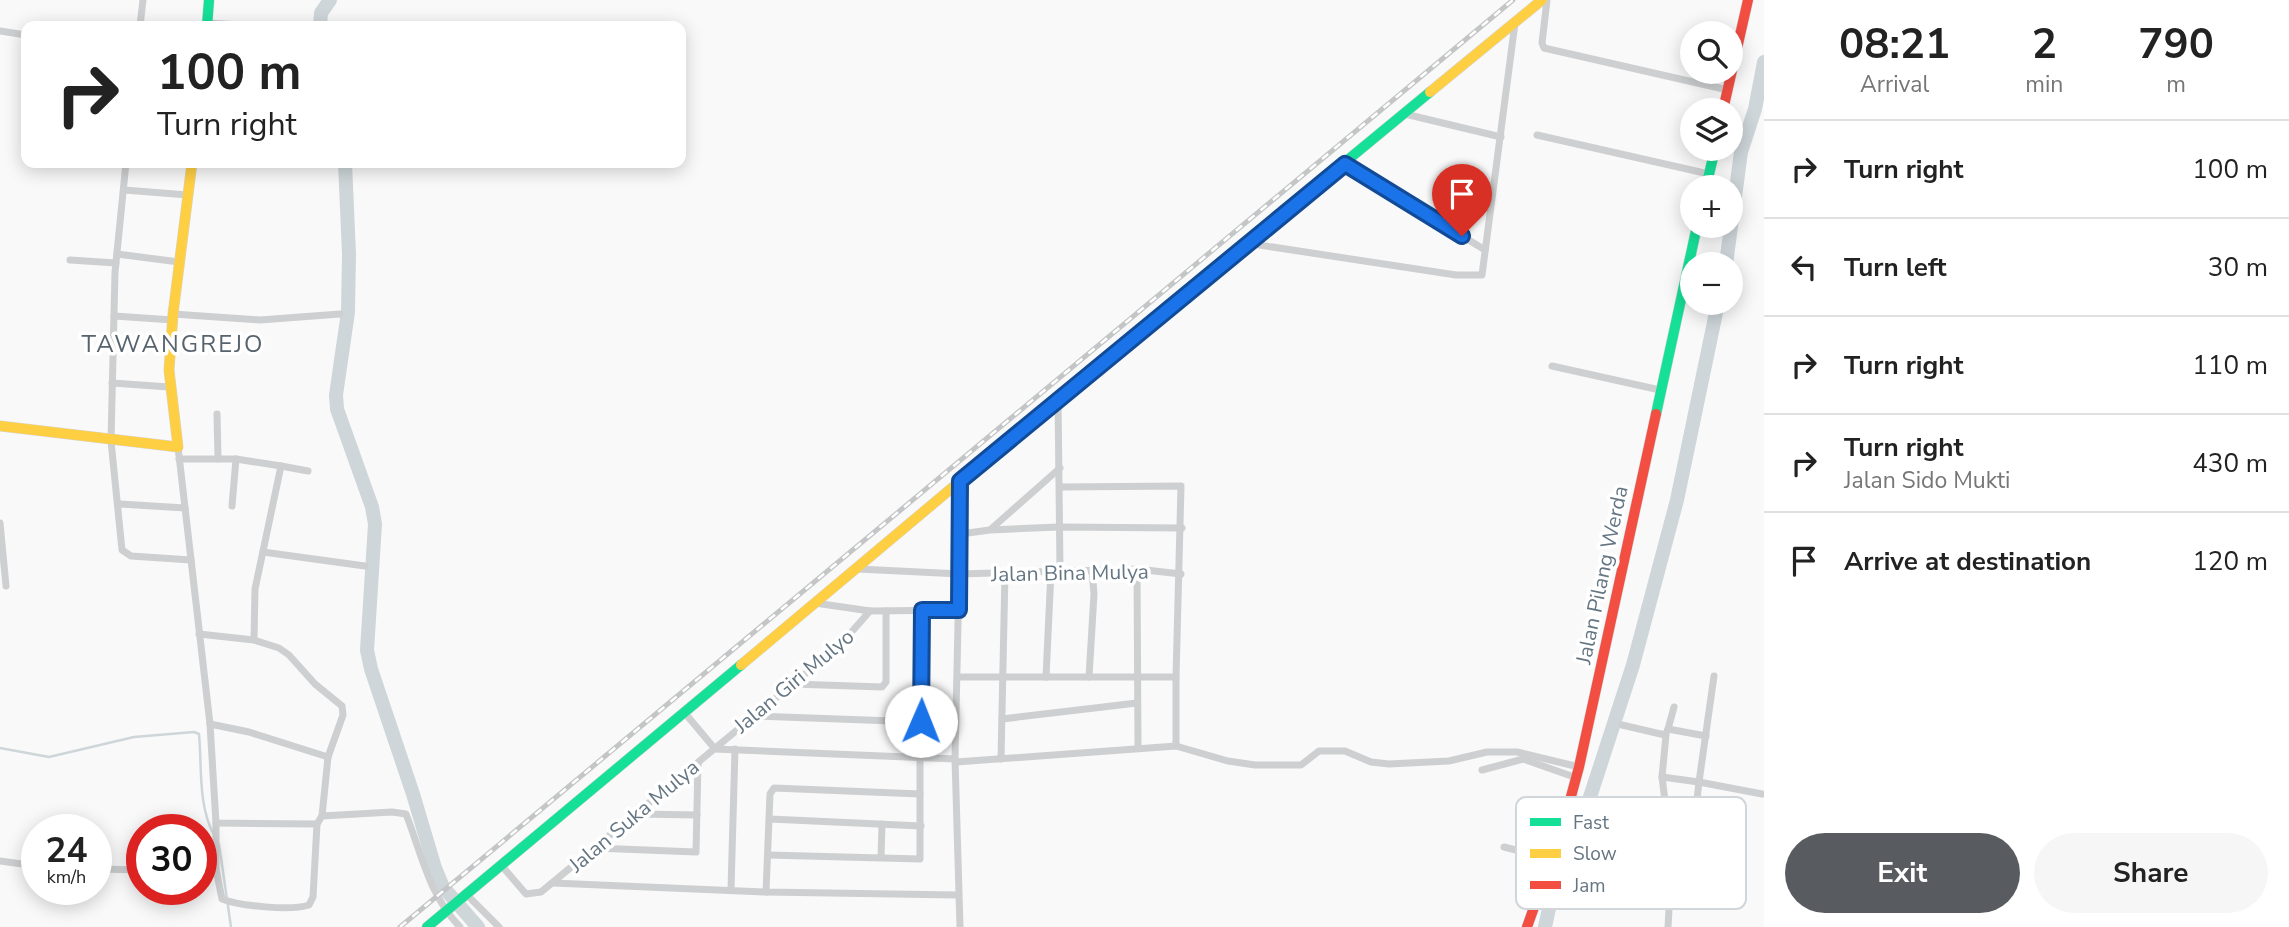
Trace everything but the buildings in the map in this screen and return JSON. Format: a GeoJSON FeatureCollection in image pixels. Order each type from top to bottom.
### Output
{"type":"FeatureCollection","features":[{"type":"Feature","properties":{"kind":"main road"},"geometry":{"type":"LineString","coordinates":[[207,21],[209,0]]}},
{"type":"Feature","properties":{"kind":"main road"},"geometry":{"type":"LineString","coordinates":[[428,927],[1058,399],[1545,0]]}},
{"type":"Feature","properties":{"kind":"main road"},"geometry":{"type":"LineString","coordinates":[[1726,98],[1745,1]]}},
{"type":"Feature","properties":{"kind":"main road"},"geometry":{"type":"LineString","coordinates":[[1709,174],[1712,161]]}},
{"type":"Feature","properties":{"kind":"main road"},"geometry":{"type":"LineString","coordinates":[[0,426],[178,447],[170,387],[173,317],[191,168]]}},
{"type":"Feature","properties":{"kind":"main road","name":"Jalan Pilang Werda"},"geometry":{"type":"LineString","coordinates":[[1573,797],[1694,238]]}},
{"type":"Feature","properties":{"kind":"main road","name":"Jalan Pilang Werda"},"geometry":{"type":"LineString","coordinates":[[1527,927],[1533,909]]}},
{"type":"Feature","properties":{"kind":"street"},"geometry":{"type":"LineString","coordinates":[[141,21],[143,0]]}},
{"type":"Feature","properties":{"kind":"street"},"geometry":{"type":"LineString","coordinates":[[1545,0],[1542,43],[1544,48],[1728,90]]}},
{"type":"Feature","properties":{"kind":"street"},"geometry":{"type":"LineString","coordinates":[[1246,243],[1456,275],[1479,276],[1484,272],[1514,23]]}},
{"type":"Feature","properties":{"kind":"street"},"geometry":{"type":"LineString","coordinates":[[0,31],[21,34]]}},
{"type":"Feature","properties":{"kind":"street"},"geometry":{"type":"LineString","coordinates":[[1405,114],[1501,137]]}},
{"type":"Feature","properties":{"kind":"street"},"geometry":{"type":"LineString","coordinates":[[1537,135],[1709,174]]}},
{"type":"Feature","properties":{"kind":"street"},"geometry":{"type":"LineString","coordinates":[[1345,164],[1485,250]]}},
{"type":"Feature","properties":{"kind":"street"},"geometry":{"type":"LineString","coordinates":[[126,168],[116,263],[111,441],[120,504],[122,550],[131,556],[191,560]]}},
{"type":"Feature","properties":{"kind":"street"},"geometry":{"type":"LineString","coordinates":[[124,190],[188,195]]}},
{"type":"Feature","properties":{"kind":"street"},"geometry":{"type":"LineString","coordinates":[[117,254],[179,262]]}},
{"type":"Feature","properties":{"kind":"street"},"geometry":{"type":"LineString","coordinates":[[71,260],[116,263]]}},
{"type":"Feature","properties":{"kind":"street"},"geometry":{"type":"LineString","coordinates":[[114,316],[265,320],[340,314]]}},
{"type":"Feature","properties":{"kind":"street"},"geometry":{"type":"LineString","coordinates":[[1552,366],[1660,390]]}},
{"type":"Feature","properties":{"kind":"street"},"geometry":{"type":"LineString","coordinates":[[113,383],[170,387]]}},
{"type":"Feature","properties":{"kind":"street"},"geometry":{"type":"LineString","coordinates":[[1058,399],[1060,570]]}},
{"type":"Feature","properties":{"kind":"street"},"geometry":{"type":"LineString","coordinates":[[217,414],[218,459]]}},
{"type":"Feature","properties":{"kind":"street"},"geometry":{"type":"LineString","coordinates":[[178,447],[210,724],[215,814]]}},
{"type":"Feature","properties":{"kind":"street"},"geometry":{"type":"LineString","coordinates":[[179,459],[236,459],[308,471]]}},
{"type":"Feature","properties":{"kind":"street"},"geometry":{"type":"LineString","coordinates":[[232,506],[236,459]]}},
{"type":"Feature","properties":{"kind":"street"},"geometry":{"type":"LineString","coordinates":[[254,640],[255,589],[281,466]]}},
{"type":"Feature","properties":{"kind":"street"},"geometry":{"type":"LineString","coordinates":[[990,530],[1060,468]]}},
{"type":"Feature","properties":{"kind":"street"},"geometry":{"type":"LineString","coordinates":[[960,481],[956,761],[957,895],[960,927]]}},
{"type":"Feature","properties":{"kind":"street"},"geometry":{"type":"LineString","coordinates":[[1060,486],[1181,486],[1176,746]]}},
{"type":"Feature","properties":{"kind":"street"},"geometry":{"type":"LineString","coordinates":[[120,504],[185,508]]}},
{"type":"Feature","properties":{"kind":"street"},"geometry":{"type":"LineString","coordinates":[[0,523],[6,586]]}},
{"type":"Feature","properties":{"kind":"street"},"geometry":{"type":"LineString","coordinates":[[960,534],[1059,527],[1182,528]]}},
{"type":"Feature","properties":{"kind":"street"},"geometry":{"type":"LineString","coordinates":[[262,552],[365,566]]}},
{"type":"Feature","properties":{"kind":"street","name":"Jalan Bina Mulya"},"geometry":{"type":"LineString","coordinates":[[858,569],[960,574],[1137,569],[1181,574]]}},
{"type":"Feature","properties":{"kind":"street"},"geometry":{"type":"LineString","coordinates":[[1137,569],[1138,747]]}},
{"type":"Feature","properties":{"kind":"street"},"geometry":{"type":"LineString","coordinates":[[1089,677],[1094,594],[1092,570]]}},
{"type":"Feature","properties":{"kind":"street"},"geometry":{"type":"LineString","coordinates":[[1046,677],[1051,571]]}},
{"type":"Feature","properties":{"kind":"street"},"geometry":{"type":"LineString","coordinates":[[1001,759],[1005,573]]}},
{"type":"Feature","properties":{"kind":"street"},"geometry":{"type":"LineString","coordinates":[[815,603],[870,611],[959,610]]}},
{"type":"Feature","properties":{"kind":"street"},"geometry":{"type":"LineString","coordinates":[[754,716],[921,722],[922,610]]}},
{"type":"Feature","properties":{"kind":"street","name":"Jalan Giri Mulyo"},"geometry":{"type":"LineString","coordinates":[[715,749],[850,636],[870,611]]}},
{"type":"Feature","properties":{"kind":"street"},"geometry":{"type":"LineString","coordinates":[[793,684],[882,687],[886,682],[886,611]]}},
{"type":"Feature","properties":{"kind":"street"},"geometry":{"type":"LineString","coordinates":[[199,634],[254,640],[286,652],[315,684],[342,706],[343,715],[328,757],[323,816],[317,824],[313,897],[309,905],[294,908],[228,901],[217,872]]}},
{"type":"Feature","properties":{"kind":"street"},"geometry":{"type":"LineString","coordinates":[[1697,797],[1714,676]]}},
{"type":"Feature","properties":{"kind":"street"},"geometry":{"type":"LineString","coordinates":[[958,677],[1176,677]]}},
{"type":"Feature","properties":{"kind":"street"},"geometry":{"type":"LineString","coordinates":[[1002,719],[1137,703]]}},
{"type":"Feature","properties":{"kind":"street"},"geometry":{"type":"LineString","coordinates":[[1665,797],[1662,777],[1667,732],[1674,707]]}},
{"type":"Feature","properties":{"kind":"street"},"geometry":{"type":"LineString","coordinates":[[684,712],[715,749],[920,757],[956,761],[1176,746],[1228,761],[1255,765],[1301,765],[1319,751],[1345,751],[1371,762],[1389,764],[1449,761],[1487,752],[1517,752],[1578,773]]}},
{"type":"Feature","properties":{"kind":"street"},"geometry":{"type":"LineString","coordinates":[[210,724],[249,732],[328,757]]}},
{"type":"Feature","properties":{"kind":"street"},"geometry":{"type":"LineString","coordinates":[[1622,726],[1706,736]]}},
{"type":"Feature","properties":{"kind":"street","name":"Jalan Suka Mulya"},"geometry":{"type":"LineString","coordinates":[[553,883],[715,749]]}},
{"type":"Feature","properties":{"kind":"street"},"geometry":{"type":"LineString","coordinates":[[731,889],[735,750]]}},
{"type":"Feature","properties":{"kind":"street"},"geometry":{"type":"LineString","coordinates":[[768,855],[921,858],[920,757]]}},
{"type":"Feature","properties":{"kind":"street"},"geometry":{"type":"LineString","coordinates":[[1482,770],[1523,759],[1578,773]]}},
{"type":"Feature","properties":{"kind":"street"},"geometry":{"type":"LineString","coordinates":[[595,848],[696,852],[698,763]]}},
{"type":"Feature","properties":{"kind":"street"},"geometry":{"type":"LineString","coordinates":[[1662,777],[1762,794]]}},
{"type":"Feature","properties":{"kind":"street"},"geometry":{"type":"LineString","coordinates":[[766,892],[770,794],[774,788],[920,794]]}},
{"type":"Feature","properties":{"kind":"street"},"geometry":{"type":"LineString","coordinates":[[323,816],[391,812],[406,814],[426,876],[460,927]]}},
{"type":"Feature","properties":{"kind":"street"},"geometry":{"type":"LineString","coordinates":[[636,814],[697,815]]}},
{"type":"Feature","properties":{"kind":"street"},"geometry":{"type":"LineString","coordinates":[[770,819],[921,826]]}},
{"type":"Feature","properties":{"kind":"street"},"geometry":{"type":"LineString","coordinates":[[217,823],[317,824]]}},
{"type":"Feature","properties":{"kind":"street"},"geometry":{"type":"LineString","coordinates":[[881,857],[882,824]]}},
{"type":"Feature","properties":{"kind":"street"},"geometry":{"type":"LineString","coordinates":[[1504,847],[1516,850]]}},
{"type":"Feature","properties":{"kind":"street"},"geometry":{"type":"LineString","coordinates":[[0,861],[21,864]]}},
{"type":"Feature","properties":{"kind":"street"},"geometry":{"type":"LineString","coordinates":[[501,865],[530,895],[541,892],[553,883],[766,892],[957,895]]}},
{"type":"Feature","properties":{"kind":"street"},"geometry":{"type":"LineString","coordinates":[[466,897],[499,927]]}},
{"type":"Feature","properties":{"kind":"street"},"geometry":{"type":"LineString","coordinates":[[1668,927],[1669,909]]}},
{"type":"Feature","properties":{"kind":"waterway"},"geometry":{"type":"LineString","coordinates":[[320,21],[321,13],[330,0]]}},
{"type":"Feature","properties":{"kind":"waterway"},"geometry":{"type":"LineString","coordinates":[[1728,252],[1741,152],[1755,109],[1764,62]]}},
{"type":"Feature","properties":{"kind":"waterway"},"geometry":{"type":"LineString","coordinates":[[345,168],[349,254],[348,312],[336,395],[337,409],[372,507],[375,524],[367,650],[435,868],[443,887],[478,927]]}},
{"type":"Feature","properties":{"kind":"waterway"},"geometry":{"type":"LineString","coordinates":[[1590,797],[1633,665],[1677,500],[1716,315]]}},
{"type":"Feature","properties":{"kind":"waterway"},"geometry":{"type":"LineString","coordinates":[[0,748],[49,757],[134,737],[194,732],[199,734],[206,814]]}},
{"type":"Feature","properties":{"kind":"waterway"},"geometry":{"type":"LineString","coordinates":[[219,844],[231,927]]}},
{"type":"Feature","properties":{"kind":"waterway"},"geometry":{"type":"LineString","coordinates":[[1545,927],[1549,909]]}},
{"type":"Feature","properties":{"kind":"railway"},"geometry":{"type":"LineString","coordinates":[[400,927],[1513,0]]}},
{"type":"Feature","properties":{"kind":"traffic: fast"},"geometry":{"type":"LineString","coordinates":[[207,21],[209,0]]}},
{"type":"Feature","properties":{"kind":"traffic: fast"},"geometry":{"type":"LineString","coordinates":[[1040,414],[1430,92]]}},
{"type":"Feature","properties":{"kind":"traffic: fast"},"geometry":{"type":"LineString","coordinates":[[1709,175],[1712,161]]}},
{"type":"Feature","properties":{"kind":"traffic: fast"},"geometry":{"type":"LineString","coordinates":[[1656,414],[1694,238]]}},
{"type":"Feature","properties":{"kind":"traffic: fast"},"geometry":{"type":"LineString","coordinates":[[427,927],[741,665]]}},
{"type":"Feature","properties":{"kind":"traffic: slow"},"geometry":{"type":"LineString","coordinates":[[1430,92],[1542,0]]}},
{"type":"Feature","properties":{"kind":"traffic: slow"},"geometry":{"type":"LineString","coordinates":[[0,426],[178,447],[169,370],[173,314],[191,168]]}},
{"type":"Feature","properties":{"kind":"traffic: slow"},"geometry":{"type":"LineString","coordinates":[[741,665],[1040,414]]}},
{"type":"Feature","properties":{"kind":"traffic: jam"},"geometry":{"type":"LineString","coordinates":[[1726,98],[1748,0]]}},
{"type":"Feature","properties":{"kind":"traffic: jam"},"geometry":{"type":"LineString","coordinates":[[1571,797],[1656,414]]}},
{"type":"Feature","properties":{"kind":"traffic: jam"},"geometry":{"type":"LineString","coordinates":[[1527,927],[1533,909]]}},
{"type":"Feature","properties":{"kind":"district","name":"TAWANGREJO"},"geometry":{"type":"Point","coordinates":[173,344]}},
{"type":"Feature","properties":{"kind":"route"},"geometry":{"type":"LineString","coordinates":[[921,721],[922,610],[959,610],[960,481],[1345,164],[1462,236]]}}]}
